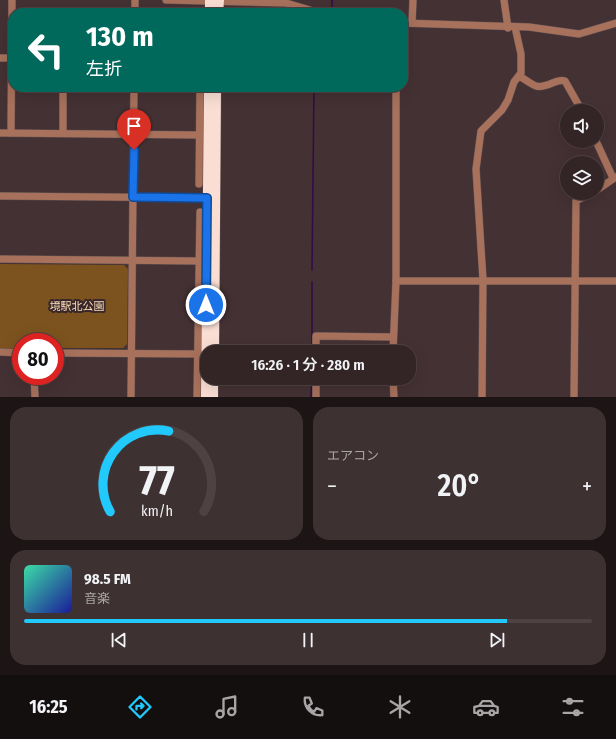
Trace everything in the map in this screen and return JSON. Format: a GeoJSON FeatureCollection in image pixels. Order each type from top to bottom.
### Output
{"type":"FeatureCollection","features":[{"type":"Feature","properties":{"kind":"highway"},"geometry":{"type":"LineString","coordinates":[[203,92],[203,153],[211,198],[214,345]]}},
{"type":"Feature","properties":{"kind":"highway"},"geometry":{"type":"LineString","coordinates":[[206,397],[206,289],[216,92]]}},
{"type":"Feature","properties":{"kind":"highway"},"geometry":{"type":"LineString","coordinates":[[213,385],[213,397]]}},
{"type":"Feature","properties":{"kind":"street"},"geometry":{"type":"LineString","coordinates":[[166,0],[286,2],[305,8]]}},
{"type":"Feature","properties":{"kind":"street"},"geometry":{"type":"LineString","coordinates":[[412,23],[413,0]]}},
{"type":"Feature","properties":{"kind":"street"},"geometry":{"type":"LineString","coordinates":[[482,397],[483,280],[476,185],[479,137],[482,128],[506,104],[512,87],[521,70],[521,54],[504,0]]}},
{"type":"Feature","properties":{"kind":"street"},"geometry":{"type":"LineString","coordinates":[[408,23],[540,28],[578,34],[616,23]]}},
{"type":"Feature","properties":{"kind":"street"},"geometry":{"type":"LineString","coordinates":[[519,76],[538,86],[545,86],[560,80],[565,81],[578,104]]}},
{"type":"Feature","properties":{"kind":"street"},"geometry":{"type":"LineString","coordinates":[[11,133],[12,92]]}},
{"type":"Feature","properties":{"kind":"street"},"geometry":{"type":"LineString","coordinates":[[63,92],[63,133]]}},
{"type":"Feature","properties":{"kind":"street"},"geometry":{"type":"LineString","coordinates":[[131,397],[134,92]]}},
{"type":"Feature","properties":{"kind":"street"},"geometry":{"type":"LineString","coordinates":[[199,184],[203,153],[199,135],[203,92]]}},
{"type":"Feature","properties":{"kind":"street"},"geometry":{"type":"LineString","coordinates":[[393,345],[396,281],[396,92]]}},
{"type":"Feature","properties":{"kind":"street"},"geometry":{"type":"LineString","coordinates":[[0,133],[199,135]]}},
{"type":"Feature","properties":{"kind":"street"},"geometry":{"type":"LineString","coordinates":[[600,148],[615,178],[604,185]]}},
{"type":"Feature","properties":{"kind":"street"},"geometry":{"type":"LineString","coordinates":[[0,196],[211,198]]}},
{"type":"Feature","properties":{"kind":"street"},"geometry":{"type":"LineString","coordinates":[[574,397],[576,202],[579,200]]}},
{"type":"Feature","properties":{"kind":"street"},"geometry":{"type":"LineString","coordinates":[[197,397],[198,261],[200,212]]}},
{"type":"Feature","properties":{"kind":"street"},"geometry":{"type":"LineString","coordinates":[[0,259],[198,261]]}},
{"type":"Feature","properties":{"kind":"street"},"geometry":{"type":"LineString","coordinates":[[396,281],[616,281]]}},
{"type":"Feature","properties":{"kind":"street"},"geometry":{"type":"LineString","coordinates":[[198,299],[206,289]]}},
{"type":"Feature","properties":{"kind":"street"},"geometry":{"type":"LineString","coordinates":[[316,345],[316,336],[393,337]]}},
{"type":"Feature","properties":{"kind":"street"},"geometry":{"type":"LineString","coordinates":[[0,352],[12,353]]}},
{"type":"Feature","properties":{"kind":"street"},"geometry":{"type":"LineString","coordinates":[[64,353],[198,354]]}},
{"type":"Feature","properties":{"kind":"street"},"geometry":{"type":"LineString","coordinates":[[34,385],[34,397]]}},
{"type":"Feature","properties":{"kind":"street"},"geometry":{"type":"LineString","coordinates":[[316,385],[316,397]]}},
{"type":"Feature","properties":{"kind":"street"},"geometry":{"type":"LineString","coordinates":[[394,385],[394,397]]}},
{"type":"Feature","properties":{"kind":"green space","name":"境駅北公園"},"geometry":{"type":"Polygon","coordinates":[[[0,264],[124,265],[128,269],[127,344],[123,348],[64,348],[64,333],[12,333],[12,350],[0,350],[0,264]]]}},
{"type":"Feature","properties":{"kind":"waterway"},"geometry":{"type":"LineString","coordinates":[[332,0],[332,8]]}},
{"type":"Feature","properties":{"kind":"waterway"},"geometry":{"type":"LineString","coordinates":[[312,270],[314,92]]}},
{"type":"Feature","properties":{"kind":"waterway"},"geometry":{"type":"LineString","coordinates":[[312,282],[312,345]]}},
{"type":"Feature","properties":{"kind":"waterway"},"geometry":{"type":"LineString","coordinates":[[311,397],[312,385]]}},
{"type":"Feature","properties":{"kind":"route"},"geometry":{"type":"LineString","coordinates":[[134,150],[133,197],[207,198],[206,305]]}}]}
